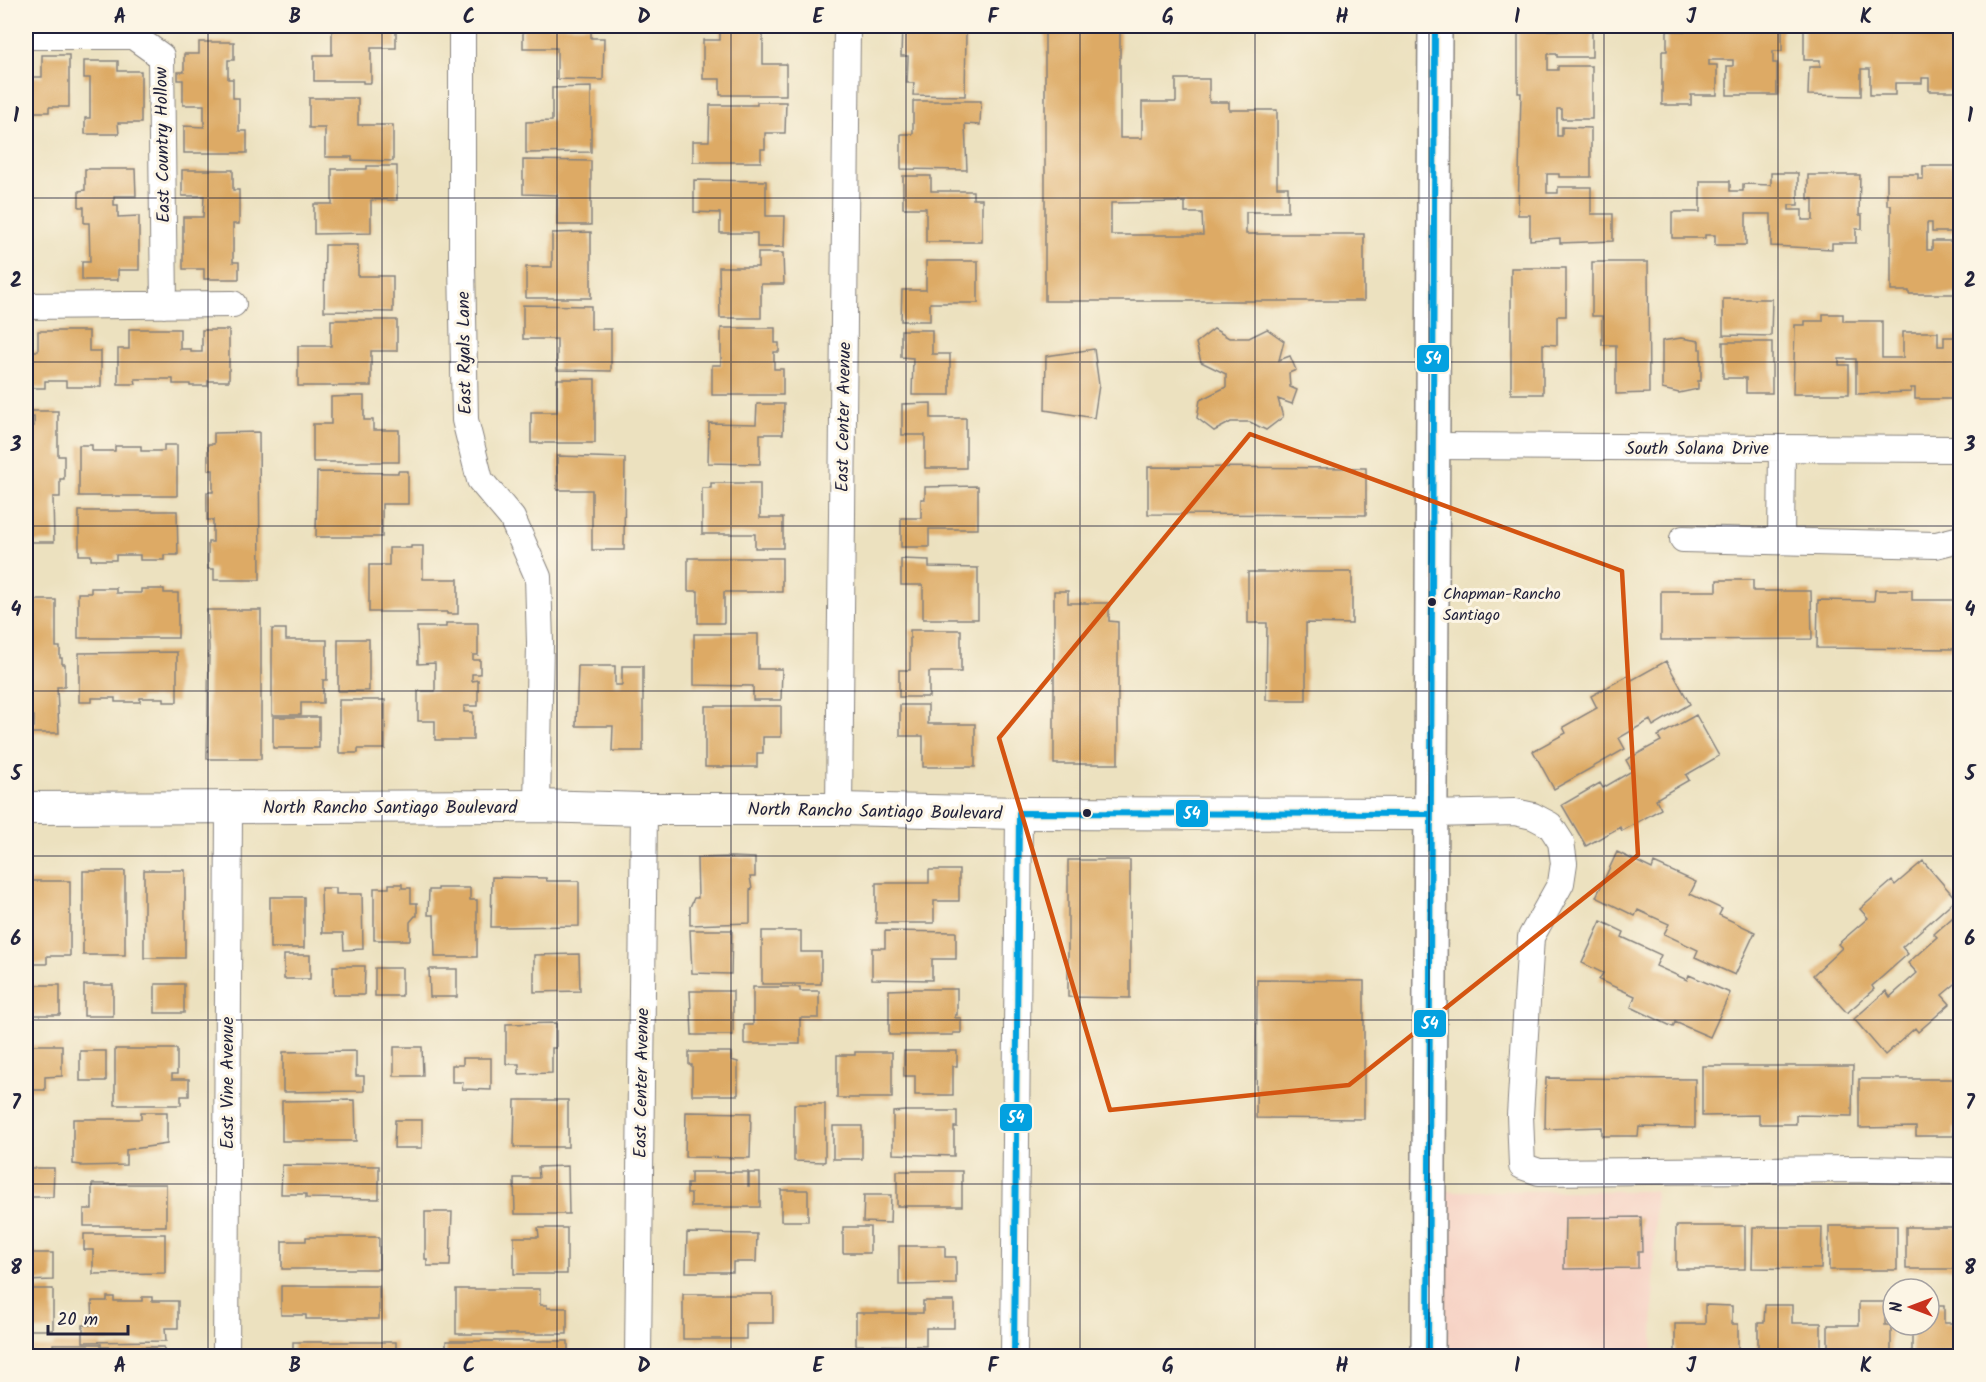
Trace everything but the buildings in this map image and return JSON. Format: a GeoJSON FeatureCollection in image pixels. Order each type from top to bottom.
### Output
{"type":"FeatureCollection","features":[{"type":"Feature","properties":{"kind":"main road"},"geometry":{"type":"LineString","coordinates":[[1428,1356],[1435,26]]}},
{"type":"Feature","properties":{"kind":"street","name":"East Ryals Lane"},"geometry":{"type":"LineString","coordinates":[[462,26],[462,264],[465,420],[480,480],[512,518],[538,577],[540,643],[537,806]]}},
{"type":"Feature","properties":{"kind":"street","name":"East Center Avenue"},"geometry":{"type":"LineString","coordinates":[[839,809],[847,26]]}},
{"type":"Feature","properties":{"kind":"street","name":"East Country Hollow"},"geometry":{"type":"LineString","coordinates":[[26,36],[134,36],[161,56],[164,305]]}},
{"type":"Feature","properties":{"kind":"street"},"geometry":{"type":"LineString","coordinates":[[26,306],[233,304]]}},
{"type":"Feature","properties":{"kind":"street","name":"South Solana Drive"},"geometry":{"type":"LineString","coordinates":[[1433,446],[1960,449]]}},
{"type":"Feature","properties":{"kind":"street"},"geometry":{"type":"LineString","coordinates":[[1781,541],[1782,448]]}},
{"type":"Feature","properties":{"kind":"street"},"geometry":{"type":"LineString","coordinates":[[1683,539],[1936,545],[1960,539]]}},
{"type":"Feature","properties":{"kind":"street","name":"North Rancho Santiago Boulevard"},"geometry":{"type":"LineString","coordinates":[[26,808],[537,806],[1019,813],[1431,814],[1515,812],[1533,816],[1550,825],[1561,842],[1564,864],[1561,883],[1531,937],[1520,1115],[1522,1166],[1539,1172],[1863,1169],[1960,1171]]}},
{"type":"Feature","properties":{"kind":"street","name":"East Vine Avenue"},"geometry":{"type":"LineString","coordinates":[[226,1356],[229,809]]}},
{"type":"Feature","properties":{"kind":"street","name":"East Center Avenue"},"geometry":{"type":"LineString","coordinates":[[638,1356],[644,809]]}},
{"type":"Feature","properties":{"kind":"street"},"geometry":{"type":"LineString","coordinates":[[1014,1356],[1019,813]]}},
{"type":"Feature","properties":{"kind":"highlighted area"},"geometry":{"type":"Polygon","coordinates":[[[1250,434],[1622,571],[1638,855],[1349,1085],[1110,1110],[999,738],[1250,434]]]}},
{"type":"Feature","properties":{"kind":"shaded area"},"geometry":{"type":"Polygon","coordinates":[[[1439,1191],[1655,1191],[1653,1356],[1445,1356],[1439,1191]]]}},
{"type":"Feature","properties":{"kind":"transit line","name":"54"},"geometry":{"type":"LineString","coordinates":[[1428,1356],[1435,26]]}},
{"type":"Feature","properties":{"kind":"transit line","name":"54"},"geometry":{"type":"LineString","coordinates":[[1014,1356],[1019,813],[1431,814]]}},
{"type":"Feature","properties":{"kind":"place","name":"Chapman-Rancho Santiago"},"geometry":{"type":"Point","coordinates":[1432,602]}}]}
